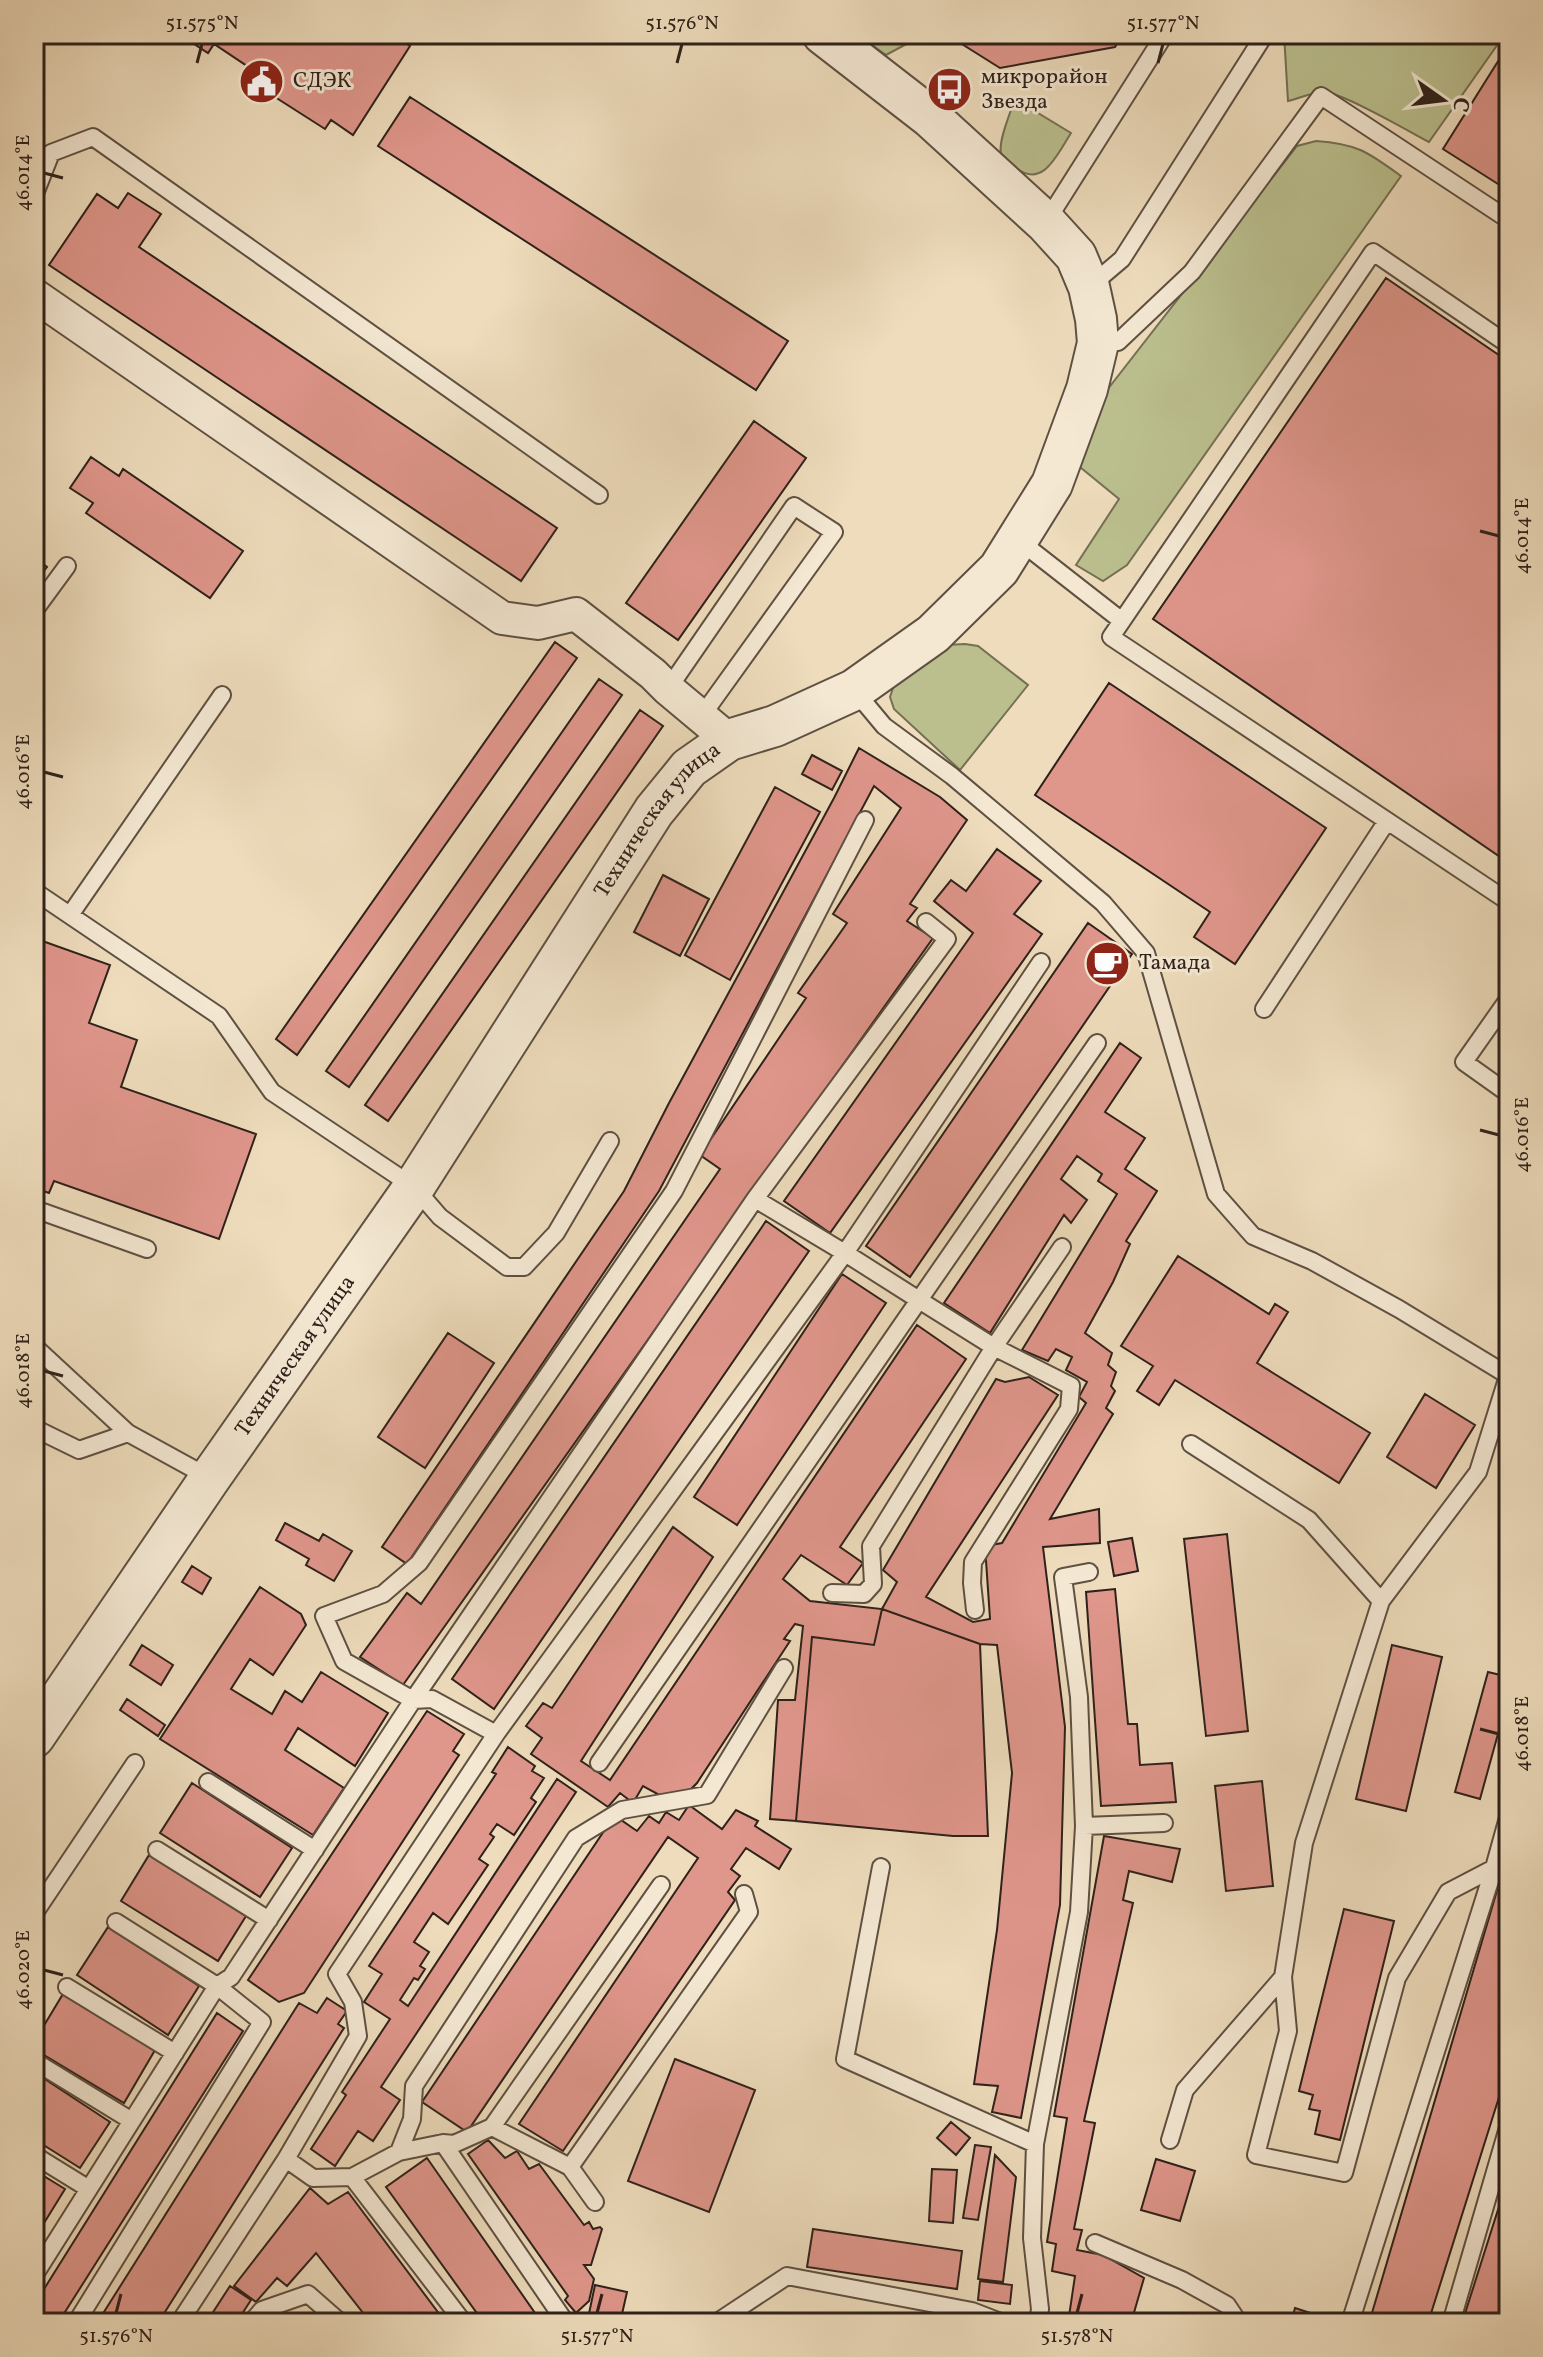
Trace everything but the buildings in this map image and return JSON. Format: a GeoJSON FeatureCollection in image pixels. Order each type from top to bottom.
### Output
{"type":"FeatureCollection","features":[{"type":"Feature","properties":{"kind":"street","name":"Техническая улица"},"geometry":{"type":"LineString","coordinates":[[34,1737],[210,1478],[414,1187],[654,811],[689,768],[715,728],[775,726],[854,690],[933,634],[999,569],[1052,484],[1087,389],[1098,343],[1089,287],[1076,256],[1046,223],[930,117],[829,36]]}},
{"type":"Feature","properties":{"kind":"street"},"geometry":{"type":"LineString","coordinates":[[34,295],[502,618],[538,623],[576,614],[653,674],[715,728]]}},
{"type":"Feature","properties":{"kind":"lane"},"geometry":{"type":"LineString","coordinates":[[1046,223],[1165,34]]}},
{"type":"Feature","properties":{"kind":"lane"},"geometry":{"type":"LineString","coordinates":[[1089,287],[1122,259],[1265,34]]}},
{"type":"Feature","properties":{"kind":"lane"},"geometry":{"type":"LineString","coordinates":[[1098,343],[1118,342],[1192,272],[1321,96],[1509,220]]}},
{"type":"Feature","properties":{"kind":"lane"},"geometry":{"type":"LineString","coordinates":[[35,191],[51,153],[93,137],[599,495]]}},
{"type":"Feature","properties":{"kind":"lane"},"geometry":{"type":"LineString","coordinates":[[1509,345],[1373,252],[1111,637],[1509,902]]}},
{"type":"Feature","properties":{"kind":"lane"},"geometry":{"type":"LineString","coordinates":[[668,689],[794,506],[834,532],[715,728]]}},
{"type":"Feature","properties":{"kind":"lane"},"geometry":{"type":"LineString","coordinates":[[1017,539],[1122,621]]}},
{"type":"Feature","properties":{"kind":"lane"},"geometry":{"type":"LineString","coordinates":[[34,611],[67,566]]}},
{"type":"Feature","properties":{"kind":"lane"},"geometry":{"type":"LineString","coordinates":[[854,690],[884,726],[952,776],[1103,903],[1146,953],[1216,1194],[1253,1236],[1312,1261],[1387,1302],[1509,1376],[1478,1472],[1381,1601],[1304,1843],[1283,1977],[1288,2031],[1256,2155],[1344,2173],[1397,1978],[1448,1892],[1494,1868]]}},
{"type":"Feature","properties":{"kind":"lane"},"geometry":{"type":"LineString","coordinates":[[70,915],[222,695]]}},
{"type":"Feature","properties":{"kind":"lane"},"geometry":{"type":"LineString","coordinates":[[496,1734],[432,1699],[413,1700],[344,1661],[324,1616],[383,1594],[419,1563],[666,1204],[865,820]]}},
{"type":"Feature","properties":{"kind":"lane"},"geometry":{"type":"LineString","coordinates":[[1264,1009],[1387,821]]}},
{"type":"Feature","properties":{"kind":"lane"},"geometry":{"type":"LineString","coordinates":[[34,891],[219,1016],[272,1092],[414,1187],[440,1217],[507,1267],[524,1267],[556,1233],[610,1141]]}},
{"type":"Feature","properties":{"kind":"lane"},"geometry":{"type":"LineString","coordinates":[[34,2276],[40,2255],[89,2189],[217,1986],[231,1977],[413,1700],[755,1199],[947,939],[926,922]]}},
{"type":"Feature","properties":{"kind":"lane"},"geometry":{"type":"LineString","coordinates":[[179,2323],[286,2159],[358,2036],[353,2002],[337,1974],[496,1734],[845,1253],[1041,962]]}},
{"type":"Feature","properties":{"kind":"lane"},"geometry":{"type":"LineString","coordinates":[[1509,998],[1464,1062],[1509,1094]]}},
{"type":"Feature","properties":{"kind":"lane"},"geometry":{"type":"LineString","coordinates":[[599,1763],[1097,1043]]}},
{"type":"Feature","properties":{"kind":"lane"},"geometry":{"type":"LineString","coordinates":[[755,1199],[994,1347],[1071,1386],[1069,1409],[973,1562],[975,1610]]}},
{"type":"Feature","properties":{"kind":"lane"},"geometry":{"type":"LineString","coordinates":[[34,1216],[43,1212],[147,1249]]}},
{"type":"Feature","properties":{"kind":"lane"},"geometry":{"type":"LineString","coordinates":[[832,1593],[864,1594],[873,1584],[871,1546],[994,1347],[1062,1247]]}},
{"type":"Feature","properties":{"kind":"lane"},"geometry":{"type":"LineString","coordinates":[[34,1346],[128,1433],[210,1478]]}},
{"type":"Feature","properties":{"kind":"lane"},"geometry":{"type":"LineString","coordinates":[[34,1428],[79,1450],[128,1433]]}},
{"type":"Feature","properties":{"kind":"lane"},"geometry":{"type":"LineString","coordinates":[[1191,1444],[1309,1520],[1381,1601]]}},
{"type":"Feature","properties":{"kind":"lane"},"geometry":{"type":"LineString","coordinates":[[1038,2323],[1040,2309],[1032,2238],[1035,2144],[1079,1912],[1084,1826],[1079,1697],[1063,1577],[1089,1572]]}},
{"type":"Feature","properties":{"kind":"lane"},"geometry":{"type":"LineString","coordinates":[[399,2152],[412,2119],[414,2086],[576,1838],[622,1810],[707,1795],[784,1668]]}},
{"type":"Feature","properties":{"kind":"lane"},"geometry":{"type":"LineString","coordinates":[[34,1914],[135,1763]]}},
{"type":"Feature","properties":{"kind":"lane"},"geometry":{"type":"LineString","coordinates":[[208,1782],[315,1850]]}},
{"type":"Feature","properties":{"kind":"lane"},"geometry":{"type":"LineString","coordinates":[[1350,2323],[1509,1814]]}},
{"type":"Feature","properties":{"kind":"lane"},"geometry":{"type":"LineString","coordinates":[[1084,1826],[1164,1823]]}},
{"type":"Feature","properties":{"kind":"lane"},"geometry":{"type":"LineString","coordinates":[[157,1850],[269,1920]]}},
{"type":"Feature","properties":{"kind":"lane"},"geometry":{"type":"LineString","coordinates":[[881,1867],[845,2059],[1035,2144]]}},
{"type":"Feature","properties":{"kind":"lane"},"geometry":{"type":"LineString","coordinates":[[286,2159],[313,2178],[352,2177],[399,2152],[443,2143],[454,2144],[492,2127],[661,1885]]}},
{"type":"Feature","properties":{"kind":"lane"},"geometry":{"type":"LineString","coordinates":[[570,2167],[749,1912],[744,1894]]}},
{"type":"Feature","properties":{"kind":"lane"},"geometry":{"type":"LineString","coordinates":[[76,2323],[262,2022],[217,1986],[116,1922]]}},
{"type":"Feature","properties":{"kind":"lane"},"geometry":{"type":"LineString","coordinates":[[1170,2140],[1185,2090],[1283,1977]]}},
{"type":"Feature","properties":{"kind":"lane"},"geometry":{"type":"LineString","coordinates":[[67,1987],[175,2053]]}},
{"type":"Feature","properties":{"kind":"lane"},"geometry":{"type":"LineString","coordinates":[[34,2061],[132,2121]]}},
{"type":"Feature","properties":{"kind":"lane"},"geometry":{"type":"LineString","coordinates":[[1451,2323],[1509,2124]]}},
{"type":"Feature","properties":{"kind":"lane"},"geometry":{"type":"LineString","coordinates":[[492,2127],[570,2167],[595,2202]]}},
{"type":"Feature","properties":{"kind":"lane"},"geometry":{"type":"LineString","coordinates":[[443,2143],[566,2323]]}},
{"type":"Feature","properties":{"kind":"lane"},"geometry":{"type":"LineString","coordinates":[[34,2155],[89,2189]]}},
{"type":"Feature","properties":{"kind":"lane"},"geometry":{"type":"LineString","coordinates":[[352,2177],[464,2323]]}},
{"type":"Feature","properties":{"kind":"lane"},"geometry":{"type":"LineString","coordinates":[[1095,2243],[1216,2298],[1227,2305],[1239,2323]]}},
{"type":"Feature","properties":{"kind":"lane"},"geometry":{"type":"LineString","coordinates":[[716,2323],[787,2276],[972,2311],[1003,2323]]}},
{"type":"Feature","properties":{"kind":"lane"},"geometry":{"type":"LineString","coordinates":[[251,2323],[262,2310],[308,2294],[341,2323]]}},
{"type":"Feature","properties":{"kind":"green space"},"geometry":{"type":"Polygon","coordinates":[[[861,34],[925,34],[886,55],[862,38],[861,34]]]}},
{"type":"Feature","properties":{"kind":"green space"},"geometry":{"type":"Polygon","coordinates":[[[1284,34],[1505,34],[1429,142],[1334,94],[1320,92],[1288,101],[1284,34]]]}},
{"type":"Feature","properties":{"kind":"green space"},"geometry":{"type":"Polygon","coordinates":[[[1015,99],[1071,133],[1054,160],[1041,172],[1024,173],[1001,153],[1003,134],[1015,99]]]}},
{"type":"Feature","properties":{"kind":"green space"},"geometry":{"type":"Polygon","coordinates":[[[1316,141],[1342,144],[1362,151],[1401,176],[1127,565],[1103,581],[1076,565],[1119,499],[1075,463],[1104,394],[1297,146],[1316,141]]]}},
{"type":"Feature","properties":{"kind":"green space"},"geometry":{"type":"Polygon","coordinates":[[[945,645],[978,646],[1028,685],[960,770],[894,709],[890,697],[896,679],[945,645]]]}},
{"type":"Feature","properties":{"kind":"place","name":"СДЭК"},"geometry":{"type":"Point","coordinates":[262,81]}},
{"type":"Feature","properties":{"kind":"place","name":"микрорайон Звезда"},"geometry":{"type":"Point","coordinates":[950,90]}},
{"type":"Feature","properties":{"kind":"place","name":"Тамада"},"geometry":{"type":"Point","coordinates":[1108,963]}}]}
